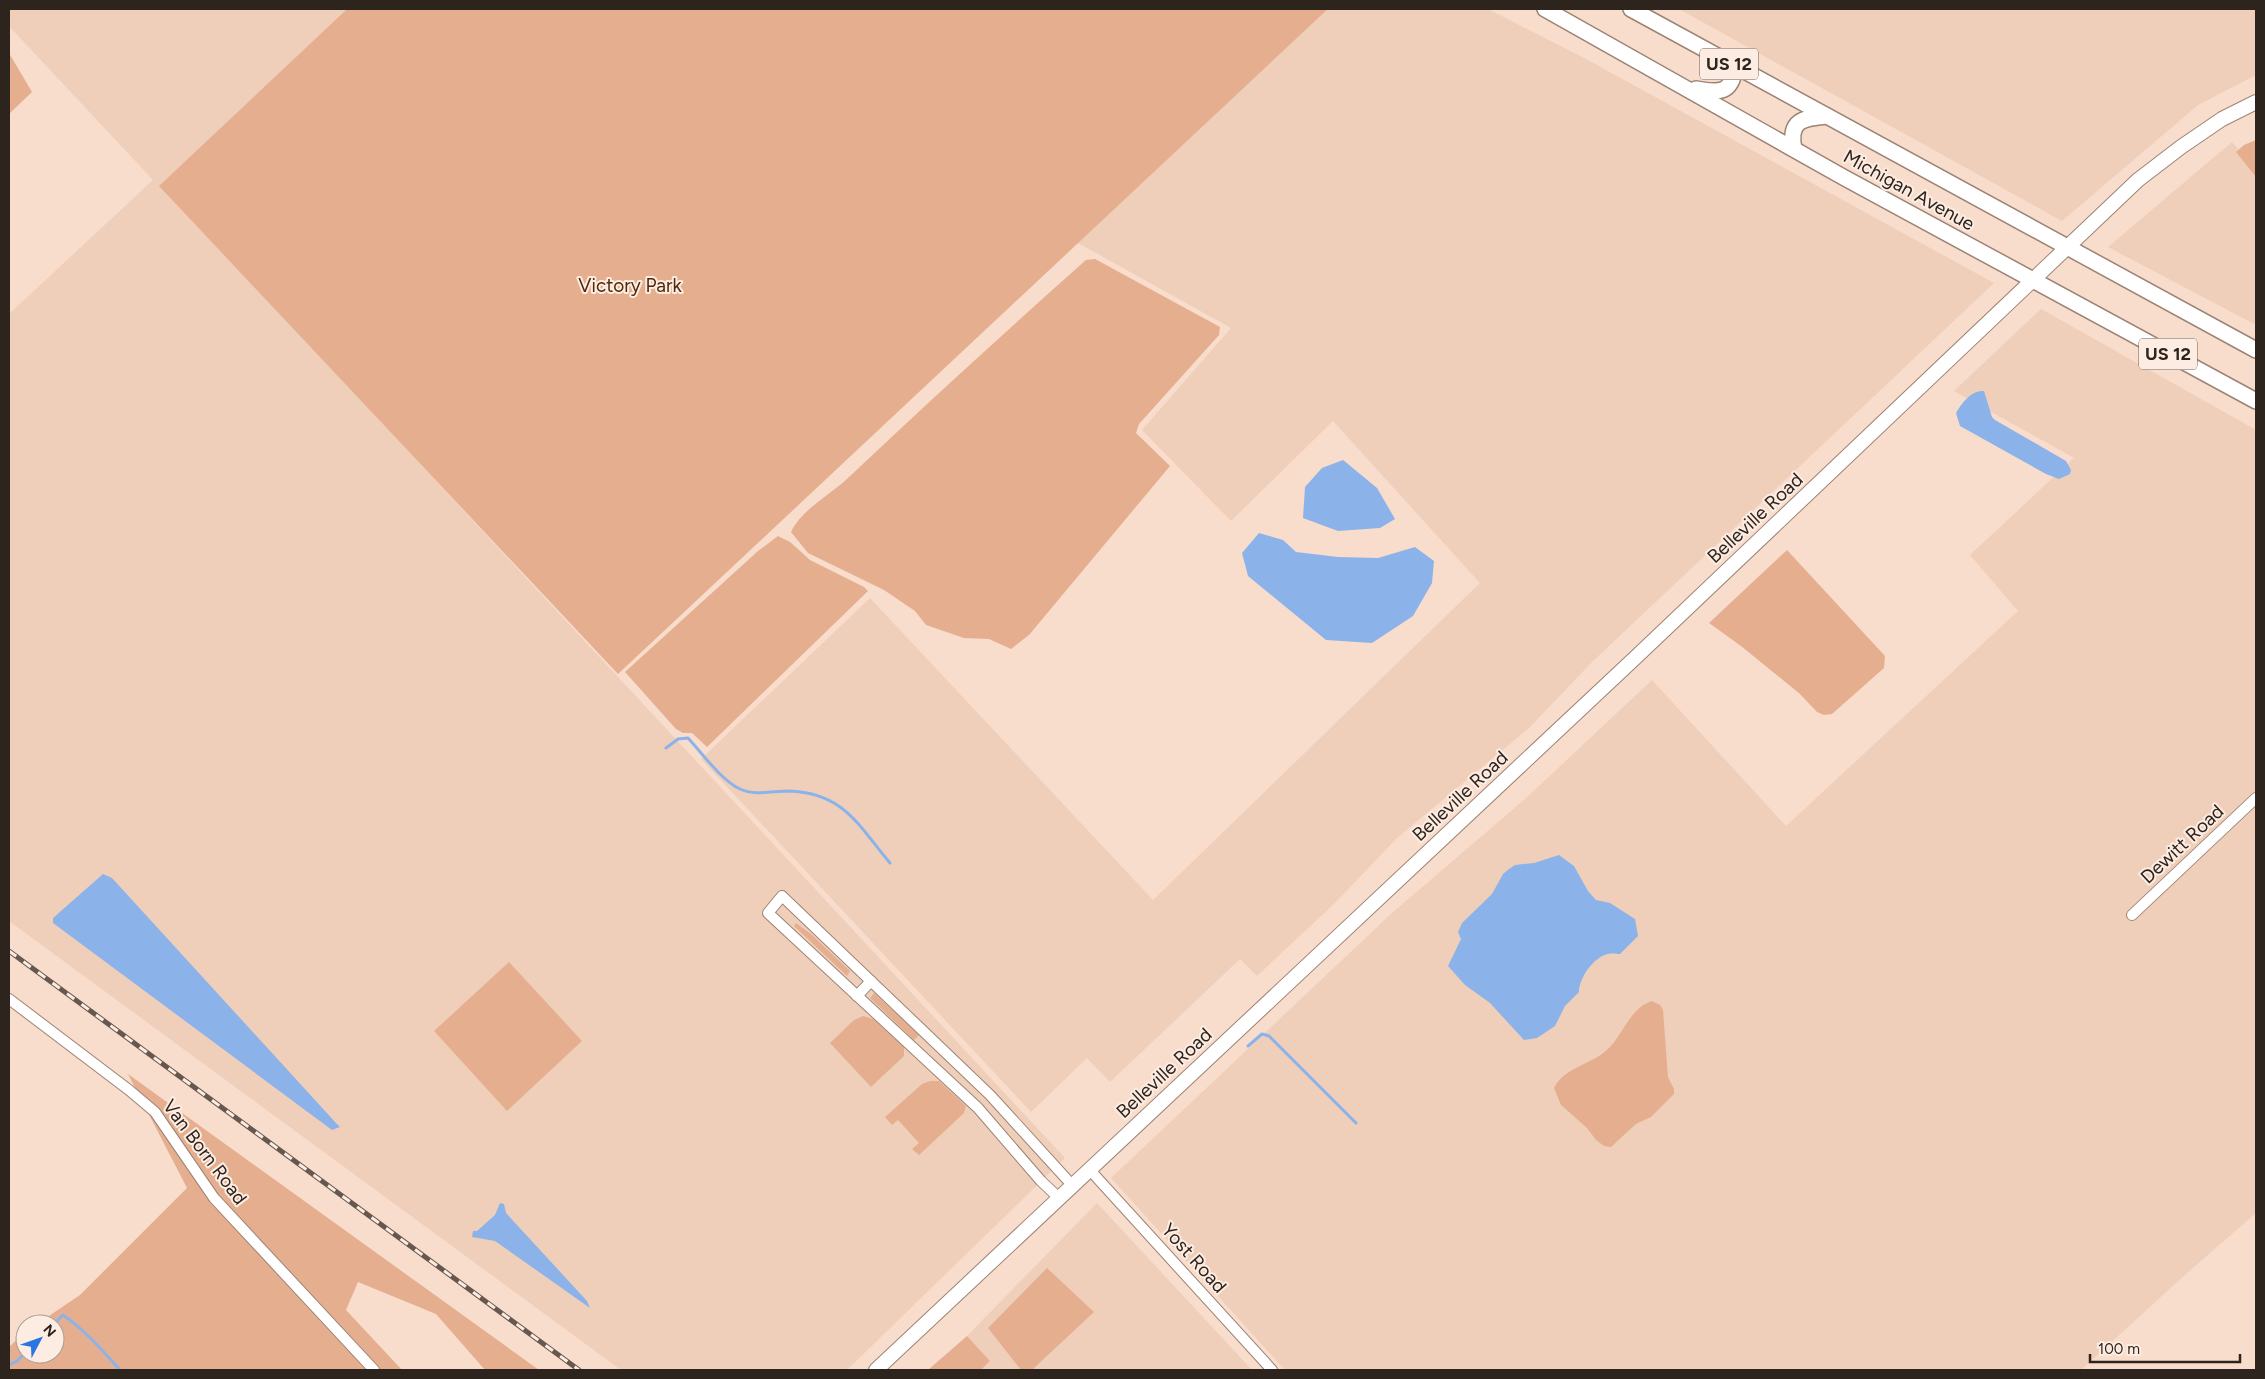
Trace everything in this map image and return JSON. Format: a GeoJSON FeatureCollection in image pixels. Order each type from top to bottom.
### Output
{"type":"FeatureCollection","features":[{"type":"Feature","properties":{"kind":"main road","name":"Michigan Avenue"},"geometry":{"type":"LineString","coordinates":[[1545,9],[2033,281],[2256,401]]}},
{"type":"Feature","properties":{"kind":"main road","name":"Michigan Avenue"},"geometry":{"type":"LineString","coordinates":[[1631,9],[1735,68],[1828,116],[2256,350]]}},
{"type":"Feature","properties":{"kind":"main road"},"geometry":{"type":"LineString","coordinates":[[1688,88],[1720,92],[1732,81],[1735,68]]}},
{"type":"Feature","properties":{"kind":"main road","name":"Belleville Road"},"geometry":{"type":"LineString","coordinates":[[876,1370],[2155,167],[2222,119],[2256,102]]}},
{"type":"Feature","properties":{"kind":"main road"},"geometry":{"type":"LineString","coordinates":[[1794,149],[1793,134],[1800,122],[1805,118],[1828,116]]}},
{"type":"Feature","properties":{"kind":"street","name":"Dewitt Road"},"geometry":{"type":"LineString","coordinates":[[2132,915],[2256,798]]}},
{"type":"Feature","properties":{"kind":"street"},"geometry":{"type":"LineString","coordinates":[[1058,1198],[978,1108],[768,913],[782,896],[990,1095],[1072,1186]]}},
{"type":"Feature","properties":{"kind":"street"},"geometry":{"type":"LineString","coordinates":[[857,996],[871,981]]}},
{"type":"Feature","properties":{"kind":"street","name":"Van Born Road"},"geometry":{"type":"LineString","coordinates":[[9,999],[155,1112],[214,1198],[374,1370]]}},
{"type":"Feature","properties":{"kind":"street"},"geometry":{"type":"LineString","coordinates":[[926,1060],[939,1046]]}},
{"type":"Feature","properties":{"kind":"street"},"geometry":{"type":"LineString","coordinates":[[978,1108],[990,1095]]}},
{"type":"Feature","properties":{"kind":"street","name":"Yost Road"},"geometry":{"type":"LineString","coordinates":[[1089,1169],[1272,1370]]}},
{"type":"Feature","properties":{"kind":"shaded area"},"geometry":{"type":"Polygon","coordinates":[[[9,9],[347,9],[161,185],[1065,1158],[847,1370],[621,1370],[9,921],[9,314],[153,180],[9,26],[9,9]]]}},
{"type":"Feature","properties":{"kind":"shaded area"},"geometry":{"type":"Polygon","coordinates":[[[1328,9],[1488,9],[1586,59],[1994,283],[1592,662],[1529,728],[1397,838],[1336,902],[1257,976],[1240,959],[1110,1082],[1087,1058],[1031,1112],[701,759],[870,598],[1153,900],[1480,583],[1333,421],[1231,521],[1142,430],[1231,328],[1078,243],[1328,9]]]}},
{"type":"Feature","properties":{"kind":"shaded area"},"geometry":{"type":"Polygon","coordinates":[[[1679,9],[2256,9],[2256,75],[2198,105],[2062,221],[1679,9]]]}},
{"type":"Feature","properties":{"kind":"shaded area"},"geometry":{"type":"Polygon","coordinates":[[[2232,142],[2256,170],[2256,325],[2108,247],[2232,142]]]}},
{"type":"Feature","properties":{"kind":"shaded area"},"geometry":{"type":"Polygon","coordinates":[[[2041,309],[2256,430],[2256,1213],[2081,1370],[1285,1370],[1111,1178],[1392,913],[1525,799],[1652,680],[1786,826],[2018,611],[1970,555],[2074,458],[1954,391],[2041,309]]]}},
{"type":"Feature","properties":{"kind":"shaded area"},"geometry":{"type":"Polygon","coordinates":[[[1097,1203],[1252,1370],[981,1370],[990,1361],[967,1336],[1097,1203]]]}},
{"type":"Feature","properties":{"kind":"green space","name":"Victory Park"},"geometry":{"type":"Polygon","coordinates":[[[347,9],[1328,9],[618,674],[159,186],[347,9]]]}},
{"type":"Feature","properties":{"kind":"green space"},"geometry":{"type":"Polygon","coordinates":[[[9,53],[32,92],[9,114],[9,53]]]}},
{"type":"Feature","properties":{"kind":"green space"},"geometry":{"type":"Polygon","coordinates":[[[2256,140],[2256,177],[2236,152],[2244,145],[2256,140]]]}},
{"type":"Feature","properties":{"kind":"green space"},"geometry":{"type":"Polygon","coordinates":[[[1095,259],[1220,327],[1219,335],[1139,424],[1136,433],[1170,466],[1029,635],[1011,649],[989,639],[964,638],[926,625],[915,611],[884,590],[808,553],[791,532],[802,517],[816,503],[848,478],[1086,260],[1095,259]]]}},
{"type":"Feature","properties":{"kind":"green space"},"geometry":{"type":"Polygon","coordinates":[[[778,536],[790,542],[810,560],[864,587],[868,591],[707,747],[692,733],[683,733],[676,729],[625,672],[758,551],[778,536]]]}},
{"type":"Feature","properties":{"kind":"green space"},"geometry":{"type":"Polygon","coordinates":[[[1787,550],[1885,656],[1884,668],[1832,714],[1824,715],[1817,712],[1800,694],[1741,646],[1709,623],[1787,550]]]}},
{"type":"Feature","properties":{"kind":"green space"},"geometry":{"type":"Polygon","coordinates":[[[796,923],[811,934],[850,971],[847,976],[794,926],[796,923]]]}},
{"type":"Feature","properties":{"kind":"green space"},"geometry":{"type":"Polygon","coordinates":[[[509,962],[582,1041],[507,1111],[434,1031],[509,962]]]}},
{"type":"Feature","properties":{"kind":"green space"},"geometry":{"type":"Polygon","coordinates":[[[874,993],[919,1035],[914,1040],[870,998],[874,993]]]}},
{"type":"Feature","properties":{"kind":"green space"},"geometry":{"type":"Polygon","coordinates":[[[1652,1001],[1660,1005],[1663,1010],[1668,1077],[1674,1089],[1674,1094],[1651,1117],[1636,1124],[1611,1147],[1604,1146],[1561,1105],[1554,1088],[1564,1075],[1602,1054],[1609,1048],[1638,1009],[1652,1001]]]}},
{"type":"Feature","properties":{"kind":"green space"},"geometry":{"type":"Polygon","coordinates":[[[863,1016],[873,1019],[904,1047],[904,1056],[871,1087],[830,1043],[854,1020],[863,1016]]]}},
{"type":"Feature","properties":{"kind":"green space"},"geometry":{"type":"Polygon","coordinates":[[[128,1074],[539,1370],[485,1370],[436,1314],[358,1282],[346,1310],[402,1370],[9,1370],[9,1347],[15,1341],[15,1364],[65,1364],[65,1314],[52,1314],[80,1295],[187,1188],[128,1074]]]}},
{"type":"Feature","properties":{"kind":"green space"},"geometry":{"type":"Polygon","coordinates":[[[930,1081],[939,1081],[966,1106],[964,1113],[919,1155],[912,1149],[919,1143],[898,1120],[892,1125],[885,1117],[922,1084],[930,1081]]]}},
{"type":"Feature","properties":{"kind":"green space"},"geometry":{"type":"Polygon","coordinates":[[[1047,1268],[1094,1312],[1032,1370],[1021,1370],[988,1328],[1047,1268]]]}},
{"type":"Feature","properties":{"kind":"green space"},"geometry":{"type":"Polygon","coordinates":[[[967,1336],[990,1361],[981,1370],[928,1370],[967,1336]]]}},
{"type":"Feature","properties":{"kind":"water"},"geometry":{"type":"Polygon","coordinates":[[[1984,391],[1992,417],[1995,420],[2066,461],[2071,470],[2070,474],[2059,479],[2046,474],[1960,426],[1956,413],[1961,405],[1971,395],[1984,391]]]}},
{"type":"Feature","properties":{"kind":"water"},"geometry":{"type":"Polygon","coordinates":[[[1343,460],[1377,488],[1395,519],[1380,528],[1338,531],[1303,518],[1305,487],[1322,468],[1343,460]]]}},
{"type":"Feature","properties":{"kind":"water"},"geometry":{"type":"Polygon","coordinates":[[[1259,533],[1283,540],[1296,552],[1338,557],[1378,558],[1415,547],[1434,561],[1432,583],[1413,616],[1372,643],[1326,640],[1248,576],[1242,553],[1259,533]]]}},
{"type":"Feature","properties":{"kind":"water"},"geometry":{"type":"Polygon","coordinates":[[[1559,855],[1574,866],[1588,891],[1596,900],[1610,903],[1635,919],[1638,936],[1620,954],[1610,954],[1597,959],[1584,975],[1579,992],[1565,1006],[1555,1026],[1537,1038],[1524,1040],[1490,1003],[1465,985],[1448,966],[1461,939],[1458,932],[1462,923],[1492,894],[1503,874],[1515,865],[1534,863],[1559,855]]]}},
{"type":"Feature","properties":{"kind":"water"},"geometry":{"type":"Polygon","coordinates":[[[103,874],[112,878],[340,1127],[332,1130],[53,923],[53,918],[103,874]]]}},
{"type":"Feature","properties":{"kind":"water"},"geometry":{"type":"Polygon","coordinates":[[[500,1203],[504,1204],[506,1213],[587,1301],[590,1308],[495,1241],[472,1237],[473,1231],[477,1231],[495,1215],[500,1203]]]}},
{"type":"Feature","properties":{"kind":"waterway"},"geometry":{"type":"LineString","coordinates":[[666,748],[678,739],[688,738],[712,766],[740,789],[758,793],[789,791],[808,793],[837,805],[858,824],[890,863]]}},
{"type":"Feature","properties":{"kind":"waterway"},"geometry":{"type":"LineString","coordinates":[[1248,1046],[1262,1034],[1269,1036],[1356,1123]]}},
{"type":"Feature","properties":{"kind":"waterway"},"geometry":{"type":"LineString","coordinates":[[65,1316],[86,1334],[120,1370]]}},
{"type":"Feature","properties":{"kind":"waterway"},"geometry":{"type":"LineString","coordinates":[[9,1365],[15,1362]]}},
{"type":"Feature","properties":{"kind":"railway"},"geometry":{"type":"LineString","coordinates":[[9,951],[579,1370]]}}]}
